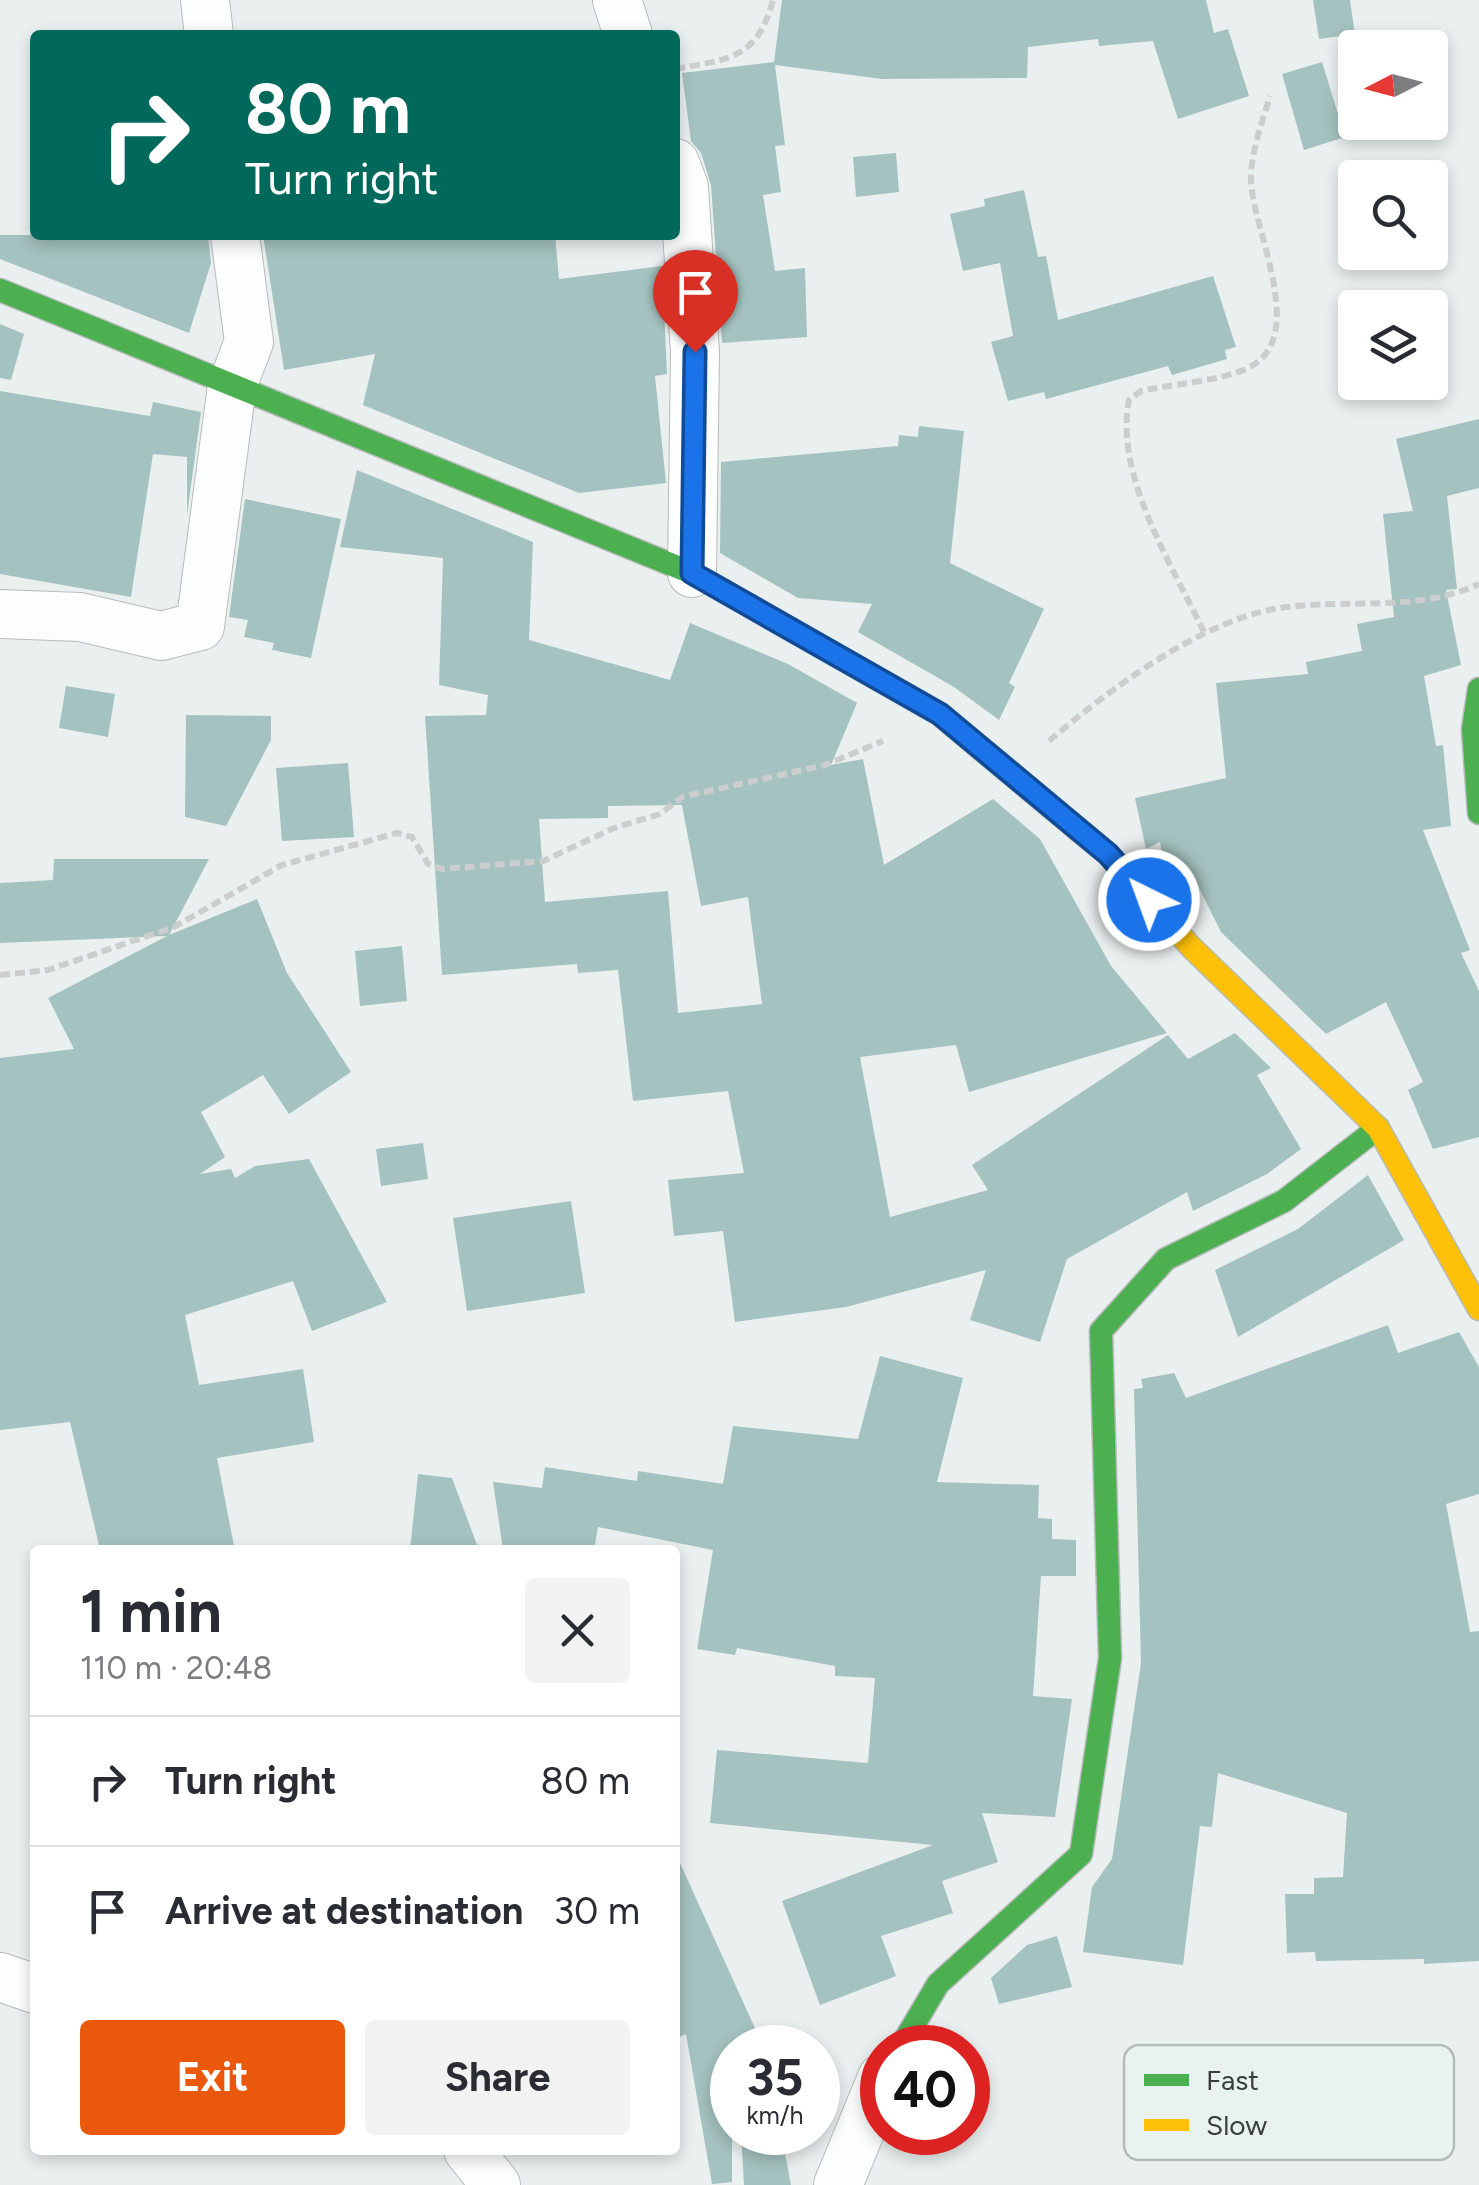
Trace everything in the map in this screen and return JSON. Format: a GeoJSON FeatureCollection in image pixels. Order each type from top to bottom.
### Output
{"type":"FeatureCollection","features":[{"type":"Feature","properties":{"kind":"street"},"geometry":{"type":"LineString","coordinates":[[205,0],[208,30]]}},
{"type":"Feature","properties":{"kind":"street"},"geometry":{"type":"LineString","coordinates":[[617,0],[626,30]]}},
{"type":"Feature","properties":{"kind":"street"},"geometry":{"type":"LineString","coordinates":[[680,176],[684,186],[695,352],[692,573]]}},
{"type":"Feature","properties":{"kind":"street"},"geometry":{"type":"LineString","coordinates":[[0,614],[80,616],[161,636],[200,626],[232,386],[249,342],[236,240]]}},
{"type":"Feature","properties":{"kind":"street"},"geometry":{"type":"LineString","coordinates":[[0,290],[692,573],[940,714],[1108,854],[1191,947],[1378,1128],[1479,1309]]}},
{"type":"Feature","properties":{"kind":"street"},"geometry":{"type":"LineString","coordinates":[[1479,689],[1473,729],[1479,813]]}},
{"type":"Feature","properties":{"kind":"street"},"geometry":{"type":"LineString","coordinates":[[914,2025],[938,1984],[1081,1854],[1110,1658],[1101,1331],[1166,1258],[1284,1201],[1378,1128]]}},
{"type":"Feature","properties":{"kind":"street"},"geometry":{"type":"LineString","coordinates":[[0,1977],[30,1987]]}},
{"type":"Feature","properties":{"kind":"street"},"geometry":{"type":"LineString","coordinates":[[838,2185],[860,2132]]}},
{"type":"Feature","properties":{"kind":"street"},"geometry":{"type":"LineString","coordinates":[[472,2155],[496,2185]]}},
{"type":"Feature","properties":{"kind":"path"},"geometry":{"type":"LineString","coordinates":[[680,68],[746,51],[765,31],[774,0]]}},
{"type":"Feature","properties":{"kind":"path"},"geometry":{"type":"LineString","coordinates":[[1204,632],[1134,478],[1125,448],[1124,426],[1129,400],[1141,392],[1247,369],[1271,345],[1277,325],[1274,294],[1250,182],[1270,96]]}},
{"type":"Feature","properties":{"kind":"path"},"geometry":{"type":"LineString","coordinates":[[1010,774],[1083,712],[1204,632],[1272,610],[1447,599],[1479,584]]}},
{"type":"Feature","properties":{"kind":"path"},"geometry":{"type":"LineString","coordinates":[[0,975],[48,970],[127,945],[174,927],[282,865],[397,833],[412,837],[428,864],[442,869],[543,861],[614,828],[660,814],[682,796],[825,765],[940,714]]}},
{"type":"Feature","properties":{"kind":"building"},"geometry":{"type":"Polygon","coordinates":[[[782,0],[1206,0],[1214,33],[1228,29],[1249,96],[1178,119],[1153,41],[1099,46],[1098,39],[1028,47],[1027,78],[882,79],[775,65],[785,145],[775,146],[781,192],[763,195],[775,271],[805,268],[807,337],[722,343],[711,185],[701,153],[691,141],[682,73],[774,62],[782,0]]]}},
{"type":"Feature","properties":{"kind":"building"},"geometry":{"type":"Polygon","coordinates":[[[1313,0],[1350,0],[1354,30],[1338,30],[1338,36],[1319,39],[1313,0]]]}},
{"type":"Feature","properties":{"kind":"building"},"geometry":{"type":"Polygon","coordinates":[[[1322,62],[1338,114],[1338,139],[1304,150],[1282,74],[1322,62]]]}},
{"type":"Feature","properties":{"kind":"building"},"geometry":{"type":"Polygon","coordinates":[[[896,153],[899,192],[856,197],[853,157],[896,153]]]}},
{"type":"Feature","properties":{"kind":"building"},"geometry":{"type":"Polygon","coordinates":[[[1024,190],[1038,257],[1046,256],[1058,320],[1213,276],[1236,347],[1225,350],[1227,359],[1172,375],[1168,366],[1046,399],[1044,392],[1008,401],[991,342],[1013,336],[1000,263],[963,271],[950,214],[985,206],[984,199],[1024,190]]]}},
{"type":"Feature","properties":{"kind":"building"},"geometry":{"type":"Polygon","coordinates":[[[0,235],[30,235],[30,240],[209,240],[211,263],[189,333],[0,259],[0,235]]]}},
{"type":"Feature","properties":{"kind":"building"},"geometry":{"type":"Polygon","coordinates":[[[264,240],[555,240],[559,279],[662,266],[667,374],[655,376],[666,483],[579,493],[363,405],[375,354],[284,370],[264,240]]]}},
{"type":"Feature","properties":{"kind":"building"},"geometry":{"type":"Polygon","coordinates":[[[0,324],[24,334],[11,380],[0,378],[0,324]]]}},
{"type":"Feature","properties":{"kind":"building"},"geometry":{"type":"Polygon","coordinates":[[[0,391],[150,416],[153,402],[201,412],[187,515],[187,457],[153,454],[131,597],[0,574],[0,391]]]}},
{"type":"Feature","properties":{"kind":"building"},"geometry":{"type":"Polygon","coordinates":[[[1479,419],[1479,488],[1447,496],[1457,589],[1446,590],[1461,665],[1424,676],[1436,746],[1443,745],[1451,826],[1423,830],[1470,950],[1461,953],[1479,991],[1479,1137],[1433,1149],[1408,1090],[1423,1082],[1386,1002],[1326,1034],[1221,932],[1194,878],[1175,882],[1166,872],[1160,842],[1146,849],[1135,798],[1226,778],[1216,683],[1308,674],[1306,662],[1362,651],[1357,624],[1394,617],[1383,514],[1413,511],[1396,439],[1479,419]]]}},
{"type":"Feature","properties":{"kind":"building"},"geometry":{"type":"Polygon","coordinates":[[[919,426],[964,431],[950,563],[1044,609],[1009,683],[1015,687],[999,720],[954,687],[858,632],[872,604],[798,598],[720,553],[721,462],[898,446],[899,435],[918,437],[919,426]]]}},
{"type":"Feature","properties":{"kind":"building"},"geometry":{"type":"Polygon","coordinates":[[[357,470],[533,542],[529,640],[670,680],[690,623],[788,664],[857,703],[831,765],[863,759],[884,865],[993,799],[1040,839],[1111,966],[1167,1033],[969,1092],[956,1045],[860,1057],[890,1217],[988,1190],[972,1165],[1168,1035],[1188,1059],[1235,1033],[1271,1068],[1257,1075],[1301,1149],[1267,1174],[1193,1211],[1187,1192],[1067,1259],[1040,1342],[970,1320],[986,1270],[846,1307],[735,1322],[723,1231],[674,1236],[668,1180],[744,1173],[728,1091],[633,1101],[618,970],[578,973],[577,964],[442,975],[425,716],[486,715],[488,695],[439,685],[443,558],[340,547],[357,470]],[[682,805],[608,806],[608,818],[539,819],[545,902],[668,891],[678,1013],[762,1004],[748,897],[701,906],[682,805]]]}},
{"type":"Feature","properties":{"kind":"building"},"geometry":{"type":"Polygon","coordinates":[[[245,499],[341,519],[311,658],[272,650],[274,643],[244,637],[248,620],[229,617],[245,499]]]}},
{"type":"Feature","properties":{"kind":"building"},"geometry":{"type":"Polygon","coordinates":[[[66,686],[115,694],[108,737],[59,728],[66,686]]]}},
{"type":"Feature","properties":{"kind":"building"},"geometry":{"type":"Polygon","coordinates":[[[186,715],[271,716],[271,740],[226,826],[185,817],[186,715]]]}},
{"type":"Feature","properties":{"kind":"building"},"geometry":{"type":"Polygon","coordinates":[[[348,763],[354,837],[282,841],[276,768],[348,763]]]}},
{"type":"Feature","properties":{"kind":"building"},"geometry":{"type":"Polygon","coordinates":[[[54,859],[209,859],[169,935],[257,899],[287,973],[351,1072],[289,1114],[263,1075],[201,1112],[225,1157],[200,1174],[231,1169],[235,1178],[255,1166],[309,1159],[387,1302],[312,1331],[293,1281],[185,1315],[199,1385],[303,1369],[314,1442],[217,1458],[234,1545],[99,1545],[70,1422],[0,1430],[0,1058],[74,1049],[48,998],[167,936],[0,943],[0,883],[53,880],[54,859]]]}},
{"type":"Feature","properties":{"kind":"building"},"geometry":{"type":"Polygon","coordinates":[[[402,946],[407,1001],[360,1006],[355,951],[402,946]]]}},
{"type":"Feature","properties":{"kind":"building"},"geometry":{"type":"Polygon","coordinates":[[[423,1143],[428,1179],[381,1186],[376,1149],[423,1143]]]}},
{"type":"Feature","properties":{"kind":"building"},"geometry":{"type":"Polygon","coordinates":[[[1368,1175],[1404,1240],[1238,1337],[1215,1270],[1298,1229],[1368,1175]]]}},
{"type":"Feature","properties":{"kind":"building"},"geometry":{"type":"Polygon","coordinates":[[[571,1201],[585,1293],[467,1311],[453,1218],[571,1201]]]}},
{"type":"Feature","properties":{"kind":"building"},"geometry":{"type":"Polygon","coordinates":[[[1388,1325],[1398,1353],[1459,1332],[1479,1367],[1479,1494],[1446,1504],[1470,1632],[1479,1631],[1479,1961],[1316,1961],[1315,1952],[1287,1953],[1285,1894],[1314,1894],[1314,1878],[1343,1877],[1347,1813],[1218,1773],[1212,1827],[1200,1826],[1183,1965],[1083,1952],[1092,1887],[1112,1859],[1141,1663],[1134,1389],[1143,1388],[1141,1379],[1174,1373],[1186,1398],[1388,1325]]]}},
{"type":"Feature","properties":{"kind":"building"},"geometry":{"type":"Polygon","coordinates":[[[880,1356],[963,1378],[937,1482],[1039,1485],[1038,1518],[1052,1519],[1052,1539],[1076,1540],[1076,1576],[1041,1576],[1033,1696],[1072,1699],[1055,1817],[982,1813],[998,1862],[942,1881],[953,1913],[881,1936],[896,1976],[820,2005],[782,1901],[933,1845],[710,1823],[717,1750],[868,1763],[875,1678],[835,1676],[835,1666],[737,1648],[735,1655],[697,1649],[713,1550],[598,1527],[595,1545],[502,1545],[493,1482],[542,1488],[545,1467],[637,1481],[638,1471],[723,1484],[733,1426],[858,1439],[880,1356]]]}},
{"type":"Feature","properties":{"kind":"building"},"geometry":{"type":"Polygon","coordinates":[[[418,1474],[452,1478],[477,1545],[411,1545],[418,1474]]]}},
{"type":"Feature","properties":{"kind":"building"},"geometry":{"type":"Polygon","coordinates":[[[680,1863],[754,2025],[710,2025],[710,2155],[732,2155],[732,2182],[712,2184],[686,2034],[680,2037],[680,1863]]]}},
{"type":"Feature","properties":{"kind":"building"},"geometry":{"type":"Polygon","coordinates":[[[1057,1936],[1072,1987],[999,2004],[991,1978],[1027,1945],[1057,1936]]]}},
{"type":"Feature","properties":{"kind":"building"},"geometry":{"type":"Polygon","coordinates":[[[742,2155],[785,2155],[791,2185],[744,2185],[742,2155]]]}},
{"type":"Feature","properties":{"kind":"traffic: fast"},"geometry":{"type":"LineString","coordinates":[[0,290],[692,573],[939,714],[1077,829]]}},
{"type":"Feature","properties":{"kind":"traffic: fast"},"geometry":{"type":"LineString","coordinates":[[1479,689],[1473,729],[1479,813]]}},
{"type":"Feature","properties":{"kind":"traffic: fast"},"geometry":{"type":"LineString","coordinates":[[914,2025],[938,1984],[1081,1854],[1110,1658],[1101,1331],[1166,1259],[1284,1201],[1378,1128]]}},
{"type":"Feature","properties":{"kind":"traffic: slow"},"geometry":{"type":"LineString","coordinates":[[1077,829],[1108,854],[1191,947],[1378,1128],[1479,1309]]}},
{"type":"Feature","properties":{"kind":"route"},"geometry":{"type":"LineString","coordinates":[[695,352],[692,573],[940,714],[1108,854],[1149,900]]}}]}
